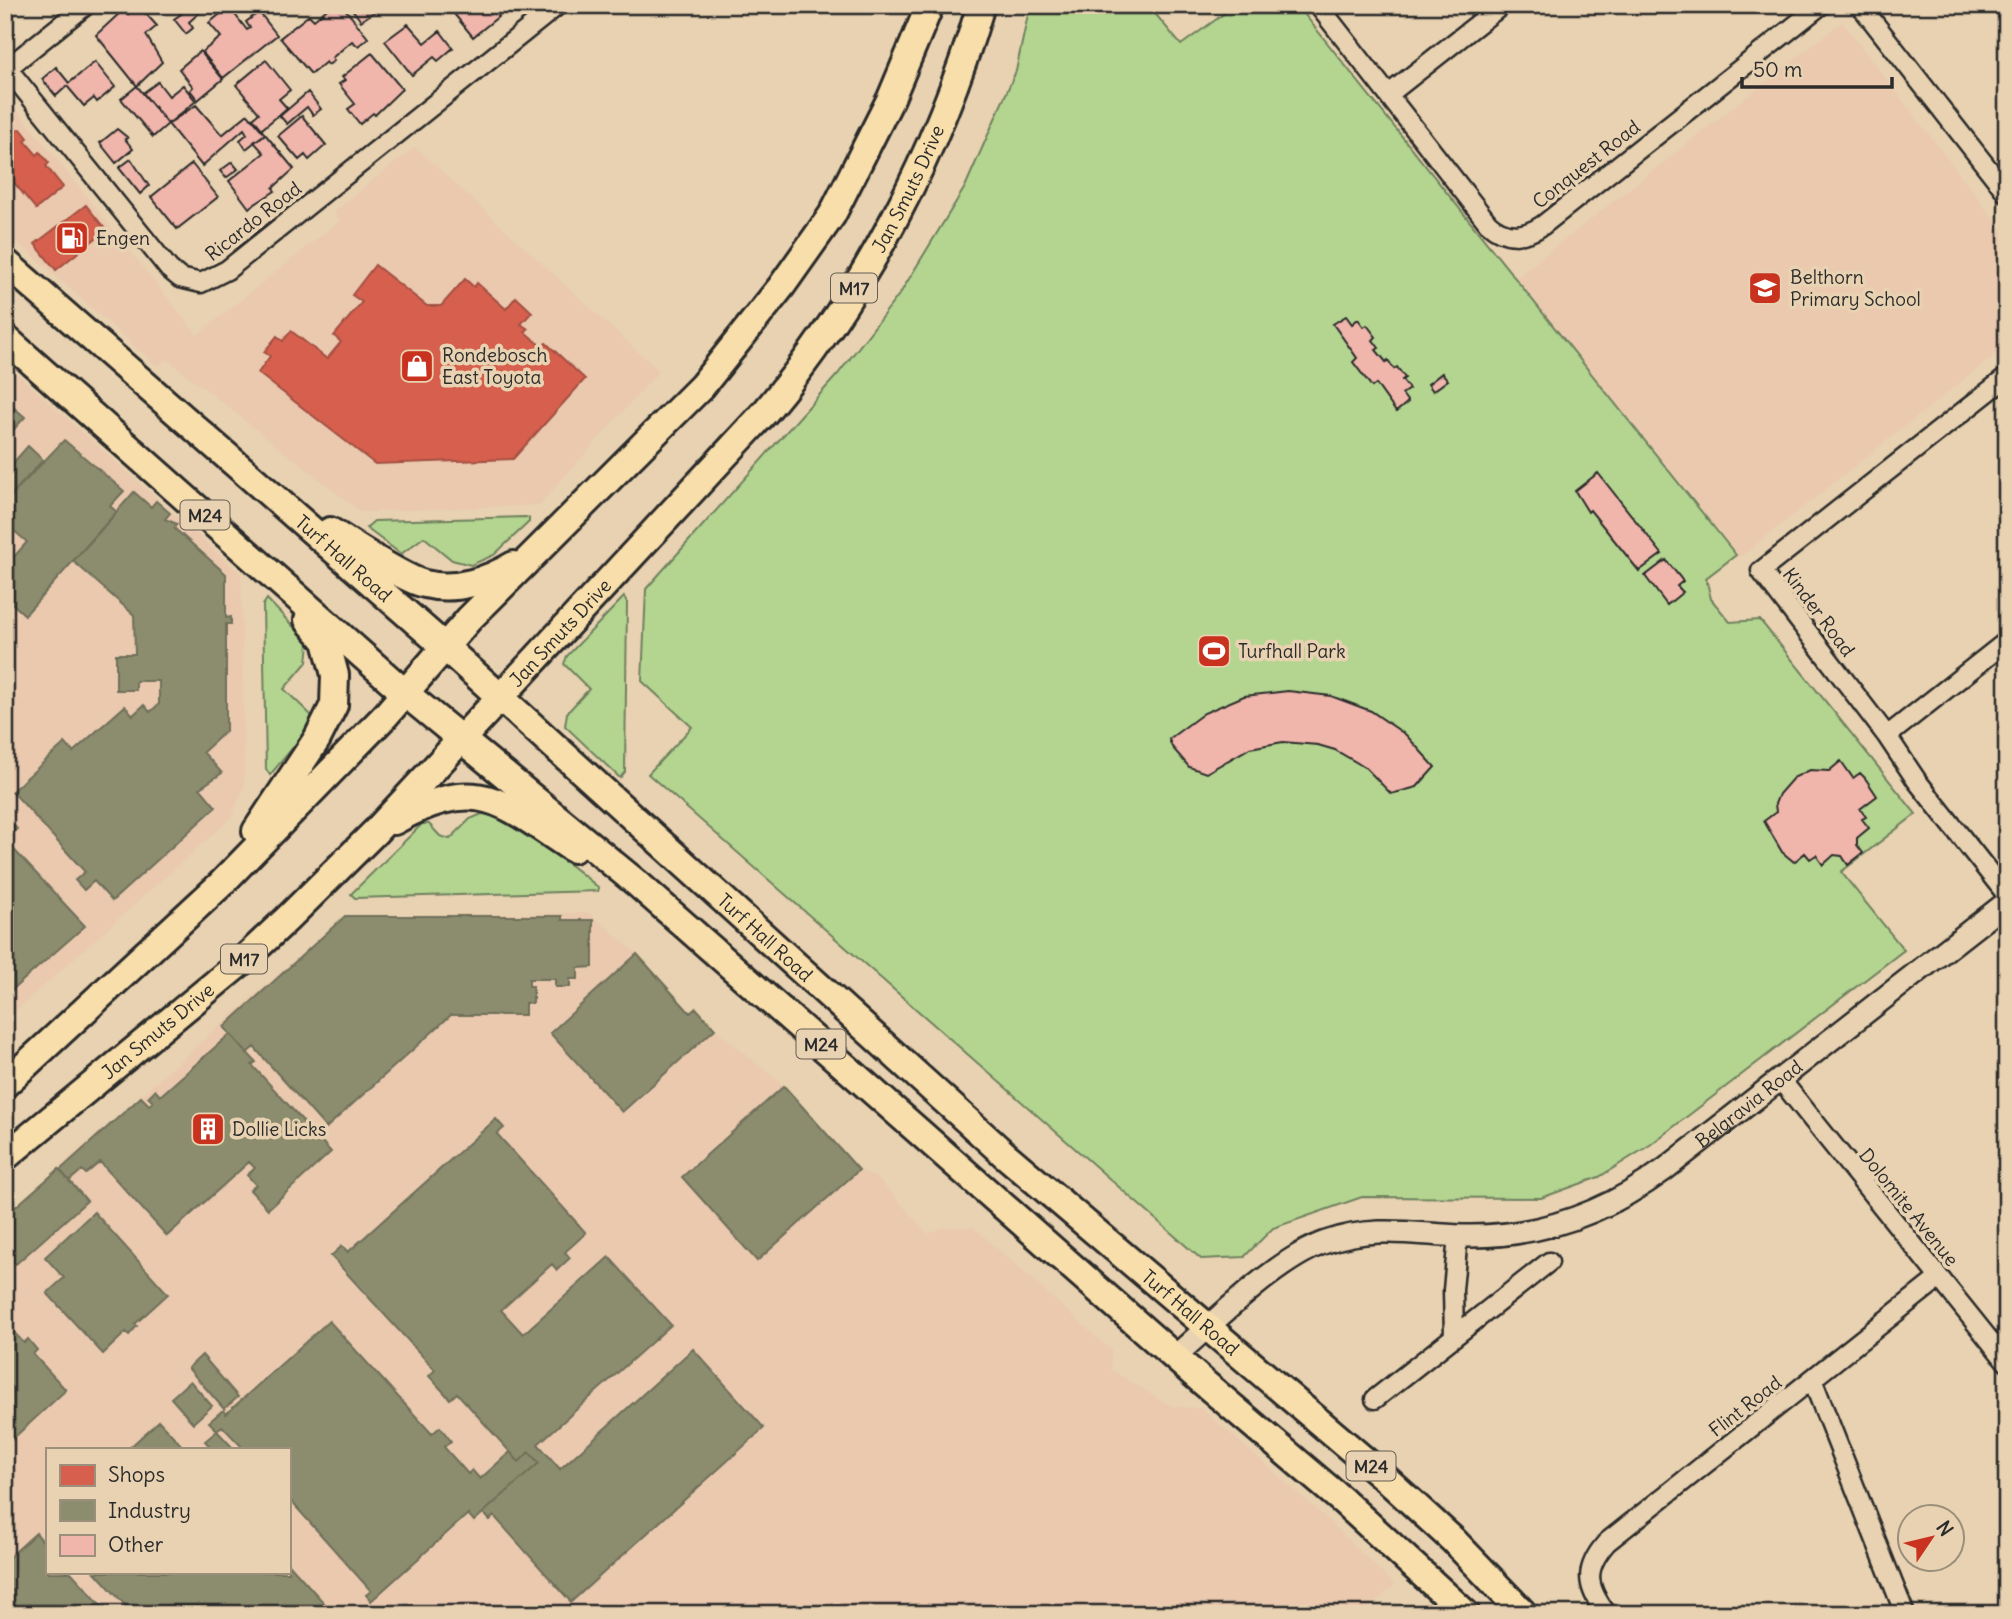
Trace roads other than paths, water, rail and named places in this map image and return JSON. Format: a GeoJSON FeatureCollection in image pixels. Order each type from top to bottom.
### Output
{"type":"FeatureCollection","features":[{"type":"Feature","properties":{"kind":"main road"},"geometry":{"type":"LineString","coordinates":[[5,1084],[220,885],[405,693],[534,553],[702,386],[781,287],[832,215],[891,98],[930,5]]}},
{"type":"Feature","properties":{"kind":"main road","name":"Jan Smuts Drive"},"geometry":{"type":"LineString","coordinates":[[5,1157],[240,963],[376,831],[749,431],[809,356],[874,255],[911,184],[953,88],[981,5]]}},
{"type":"Feature","properties":{"kind":"main road","name":"Turf Hall Road"},"geometry":{"type":"LineString","coordinates":[[5,262],[445,647],[1004,1154],[1209,1327],[1443,1531],[1524,1614]]}},
{"type":"Feature","properties":{"kind":"main road","name":"M24"},"geometry":{"type":"LineString","coordinates":[[5,338],[405,693],[639,885],[1174,1357],[1343,1501],[1466,1614]]}},
{"type":"Feature","properties":{"kind":"main road"},"geometry":{"type":"LineString","coordinates":[[274,498],[424,584],[458,586],[497,576],[534,553]]}},
{"type":"Feature","properties":{"kind":"main road"},"geometry":{"type":"LineString","coordinates":[[220,885],[317,739],[334,705],[335,675],[326,641],[257,562]]}},
{"type":"Feature","properties":{"kind":"main road"},"geometry":{"type":"LineString","coordinates":[[376,831],[443,798],[464,795],[488,798],[508,806],[591,861],[639,885]]}},
{"type":"Feature","properties":{"kind":"street"},"geometry":{"type":"LineString","coordinates":[[6,69],[86,5]]}},
{"type":"Feature","properties":{"kind":"street","name":"Ricardo Road"},"geometry":{"type":"LineString","coordinates":[[6,69],[169,269],[180,278],[201,282],[227,270],[558,5]]}},
{"type":"Feature","properties":{"kind":"street","name":"Conquest Road"},"geometry":{"type":"LineString","coordinates":[[1318,5],[1488,223],[1504,234],[1522,236],[1543,225],[1821,5]]}},
{"type":"Feature","properties":{"kind":"street"},"geometry":{"type":"LineString","coordinates":[[1389,94],[1502,5]]}},
{"type":"Feature","properties":{"kind":"street"},"geometry":{"type":"LineString","coordinates":[[1860,5],[2007,193]]}},
{"type":"Feature","properties":{"kind":"street","name":"Kinder Road"},"geometry":{"type":"LineString","coordinates":[[2007,377],[1761,571],[1887,736],[1917,781],[2007,895]]}},
{"type":"Feature","properties":{"kind":"street"},"geometry":{"type":"LineString","coordinates":[[1887,736],[2007,641]]}},
{"type":"Feature","properties":{"kind":"street","name":"Belgravia Road"},"geometry":{"type":"LineString","coordinates":[[1174,1357],[1279,1269],[1325,1242],[1380,1230],[1458,1236],[1532,1231],[1604,1208],[1664,1170],[2007,902]]}},
{"type":"Feature","properties":{"kind":"street","name":"Dolomite Avenue"},"geometry":{"type":"LineString","coordinates":[[1780,1079],[2007,1362]]}},
{"type":"Feature","properties":{"kind":"street"},"geometry":{"type":"LineString","coordinates":[[1454,1336],[1453,1290],[1458,1236]]}},
{"type":"Feature","properties":{"kind":"street"},"geometry":{"type":"LineString","coordinates":[[1375,1399],[1549,1262]]}},
{"type":"Feature","properties":{"kind":"street","name":"Flint Road"},"geometry":{"type":"LineString","coordinates":[[1607,1614],[1594,1593],[1590,1577],[1595,1556],[1607,1542],[1939,1278]]}},
{"type":"Feature","properties":{"kind":"street"},"geometry":{"type":"LineString","coordinates":[[1812,1379],[1905,1614]]}},
{"type":"Feature","properties":{"kind":"place","name":"Engen"},"geometry":{"type":"Point","coordinates":[72,238]}},
{"type":"Feature","properties":{"kind":"place","name":"Belthorn Primary School"},"geometry":{"type":"Point","coordinates":[1765,288]}},
{"type":"Feature","properties":{"kind":"place","name":"Rondebosch East Toyota"},"geometry":{"type":"Point","coordinates":[417,366]}},
{"type":"Feature","properties":{"kind":"place","name":"Turfhall Park"},"geometry":{"type":"Point","coordinates":[1214,651]}},
{"type":"Feature","properties":{"kind":"place","name":"Dollie Licks"},"geometry":{"type":"Point","coordinates":[208,1129]}}]}
